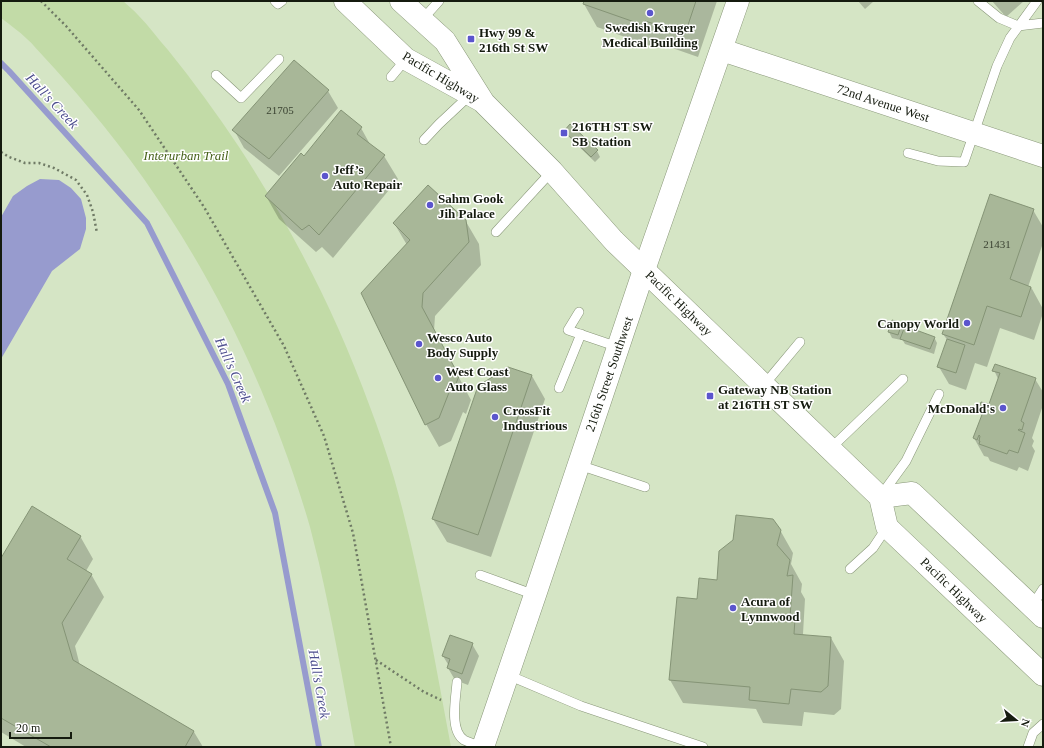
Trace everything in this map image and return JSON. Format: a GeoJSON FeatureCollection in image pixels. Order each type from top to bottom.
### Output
{"type":"FeatureCollection","features":[{"type":"Feature","properties":{"kind":"main road","name":"Pacific Highway"},"geometry":{"type":"LineString","coordinates":[[345,1],[406,60],[477,99],[552,171],[614,241],[880,497]]}},
{"type":"Feature","properties":{"kind":"main road","name":"Pacific Highway"},"geometry":{"type":"LineString","coordinates":[[401,1],[445,41],[477,99]]}},
{"type":"Feature","properties":{"kind":"main road","name":"216th Street Southwest"},"geometry":{"type":"LineString","coordinates":[[482,747],[508,675],[644,270],[738,1]]}},
{"type":"Feature","properties":{"kind":"main road","name":"72nd Avenue West"},"geometry":{"type":"LineString","coordinates":[[722,50],[1043,156]]}},
{"type":"Feature","properties":{"kind":"main road"},"geometry":{"type":"LineString","coordinates":[[887,527],[880,497],[912,493],[1039,604]]}},
{"type":"Feature","properties":{"kind":"main road","name":"Pacific Highway"},"geometry":{"type":"LineString","coordinates":[[887,527],[1043,675]]}},
{"type":"Feature","properties":{"kind":"lane"},"geometry":{"type":"LineString","coordinates":[[275,1],[278,4],[282,1]]}},
{"type":"Feature","properties":{"kind":"lane"},"geometry":{"type":"LineString","coordinates":[[422,20],[440,1]]}},
{"type":"Feature","properties":{"kind":"lane"},"geometry":{"type":"LineString","coordinates":[[978,1],[999,18],[1018,26],[1043,23]]}},
{"type":"Feature","properties":{"kind":"lane"},"geometry":{"type":"LineString","coordinates":[[908,153],[938,161],[964,162],[996,66],[1010,38],[1037,1]]}},
{"type":"Feature","properties":{"kind":"lane"},"geometry":{"type":"LineString","coordinates":[[216,75],[241,98],[280,59]]}},
{"type":"Feature","properties":{"kind":"lane"},"geometry":{"type":"LineString","coordinates":[[391,77],[406,60]]}},
{"type":"Feature","properties":{"kind":"lane"},"geometry":{"type":"LineString","coordinates":[[424,140],[439,124],[477,99]]}},
{"type":"Feature","properties":{"kind":"lane"},"geometry":{"type":"LineString","coordinates":[[496,232],[552,171]]}},
{"type":"Feature","properties":{"kind":"lane"},"geometry":{"type":"LineString","coordinates":[[579,312],[568,330],[618,347]]}},
{"type":"Feature","properties":{"kind":"lane"},"geometry":{"type":"LineString","coordinates":[[559,388],[581,334]]}},
{"type":"Feature","properties":{"kind":"lane"},"geometry":{"type":"LineString","coordinates":[[764,385],[800,342]]}},
{"type":"Feature","properties":{"kind":"lane"},"geometry":{"type":"LineString","coordinates":[[830,448],[903,378]]}},
{"type":"Feature","properties":{"kind":"lane"},"geometry":{"type":"LineString","coordinates":[[880,497],[906,460],[939,394]]}},
{"type":"Feature","properties":{"kind":"lane"},"geometry":{"type":"LineString","coordinates":[[579,465],[645,487]]}},
{"type":"Feature","properties":{"kind":"lane"},"geometry":{"type":"LineString","coordinates":[[850,569],[873,548],[887,527]]}},
{"type":"Feature","properties":{"kind":"lane"},"geometry":{"type":"LineString","coordinates":[[480,576],[535,595]]}},
{"type":"Feature","properties":{"kind":"lane"},"geometry":{"type":"LineString","coordinates":[[508,675],[581,706],[703,747]]}},
{"type":"Feature","properties":{"kind":"lane"},"geometry":{"type":"LineString","coordinates":[[458,682],[454,709],[457,731],[464,740],[482,747]]}},
{"type":"Feature","properties":{"kind":"lane"},"geometry":{"type":"LineString","coordinates":[[1028,747],[1033,733],[1043,724]]}},
{"type":"Feature","properties":{"kind":"path"},"geometry":{"type":"LineString","coordinates":[[41,1],[66,26],[139,110],[204,207],[284,346],[324,436],[353,533],[391,747]]}},
{"type":"Feature","properties":{"kind":"path"},"geometry":{"type":"LineString","coordinates":[[1,152],[9,158],[25,163],[38,163],[54,168],[76,180],[87,195],[93,212],[97,233]]}},
{"type":"Feature","properties":{"kind":"path"},"geometry":{"type":"LineString","coordinates":[[375,660],[424,692],[446,703],[454,709]]}},
{"type":"Feature","properties":{"kind":"green space","name":"Interurban Trail"},"geometry":{"type":"Polygon","coordinates":[[[1,1],[123,1],[135,11],[187,74],[222,122],[259,178],[295,241],[328,306],[357,373],[383,442],[411,544],[426,612],[451,747],[355,747],[329,609],[310,527],[292,470],[248,359],[221,305],[192,253],[160,202],[125,154],[72,88],[29,41],[1,18],[1,1]]]}},
{"type":"Feature","properties":{"kind":"water"},"geometry":{"type":"Polygon","coordinates":[[[40,179],[59,180],[71,188],[81,199],[86,218],[86,229],[80,249],[52,271],[1,359],[1,217],[13,196],[40,179]]]}},
{"type":"Feature","properties":{"kind":"building","name":"Swedish Kruger Medical Building"},"geometry":{"type":"Polygon","coordinates":[[[584,1],[696,1],[685,34],[645,21],[643,25],[583,4],[584,1]]]}},
{"type":"Feature","properties":{"kind":"building"},"geometry":{"type":"Polygon","coordinates":[[[294,60],[329,90],[269,159],[232,130],[294,60]]]}},
{"type":"Feature","properties":{"kind":"building","name":"Jeff’s Auto Repair"},"geometry":{"type":"Polygon","coordinates":[[[341,110],[362,127],[357,134],[385,155],[319,235],[309,225],[302,230],[265,196],[301,153],[304,156],[341,110]]]}},
{"type":"Feature","properties":{"kind":"building"},"geometry":{"type":"Polygon","coordinates":[[[570,124],[598,150],[591,157],[564,131],[570,124]]]}},
{"type":"Feature","properties":{"kind":"building"},"geometry":{"type":"Polygon","coordinates":[[[428,185],[466,220],[469,242],[423,293],[422,307],[459,376],[453,391],[450,390],[439,418],[425,425],[361,293],[410,240],[393,223],[428,185]]]}},
{"type":"Feature","properties":{"kind":"building"},"geometry":{"type":"Polygon","coordinates":[[[990,194],[1034,209],[1010,279],[1031,287],[1021,317],[987,306],[974,345],[942,334],[990,194]]]}},
{"type":"Feature","properties":{"kind":"building"},"geometry":{"type":"Polygon","coordinates":[[[892,320],[902,323],[898,335],[888,332],[892,320]]]}},
{"type":"Feature","properties":{"kind":"building"},"geometry":{"type":"Polygon","coordinates":[[[905,326],[935,337],[930,349],[900,339],[905,326]]]}},
{"type":"Feature","properties":{"kind":"building"},"geometry":{"type":"Polygon","coordinates":[[[947,339],[965,345],[956,373],[937,367],[947,339]]]}},
{"type":"Feature","properties":{"kind":"building","name":"McDonald's"},"geometry":{"type":"Polygon","coordinates":[[[995,364],[1036,378],[1021,421],[1024,423],[1022,430],[1018,430],[1025,433],[1018,453],[1009,450],[1007,454],[979,444],[979,435],[977,440],[973,438],[983,412],[978,411],[981,402],[989,404],[1000,373],[992,371],[995,364]]]}},
{"type":"Feature","properties":{"kind":"building"},"geometry":{"type":"Polygon","coordinates":[[[508,367],[532,375],[478,535],[432,519],[478,386],[508,367]]]}},
{"type":"Feature","properties":{"kind":"building"},"geometry":{"type":"Polygon","coordinates":[[[32,506],[81,536],[67,559],[92,574],[62,623],[73,660],[194,731],[185,747],[51,747],[1,718],[1,558],[32,506]]]}},
{"type":"Feature","properties":{"kind":"building","name":"Acura of Lynnwood"},"geometry":{"type":"Polygon","coordinates":[[[736,515],[773,519],[781,530],[777,545],[790,560],[787,576],[793,575],[790,617],[795,619],[794,634],[831,637],[828,686],[821,692],[791,689],[789,704],[749,700],[750,687],[669,680],[677,597],[697,599],[699,578],[717,580],[719,551],[733,540],[736,515]]]}},
{"type":"Feature","properties":{"kind":"building"},"geometry":{"type":"Polygon","coordinates":[[[450,635],[473,643],[462,674],[447,668],[450,659],[442,656],[450,635]]]}},
{"type":"Feature","properties":{"kind":"waterway","name":"Hall's Creek"},"geometry":{"type":"LineString","coordinates":[[1,63],[147,223],[228,384],[275,513],[319,747]]}},
{"type":"Feature","properties":{"kind":"place","name":"Swedish Kruger Medical Building"},"geometry":{"type":"Point","coordinates":[650,13]}},
{"type":"Feature","properties":{"kind":"place","name":"Hwy 99 & 216th St SW"},"geometry":{"type":"Point","coordinates":[471,39]}},
{"type":"Feature","properties":{"kind":"place","name":"216TH ST SW SB Station"},"geometry":{"type":"Point","coordinates":[564,133]}},
{"type":"Feature","properties":{"kind":"place","name":"Jeff’s Auto Repair"},"geometry":{"type":"Point","coordinates":[325,176]}},
{"type":"Feature","properties":{"kind":"place","name":"Sahm Gook Jih Palace"},"geometry":{"type":"Point","coordinates":[430,205]}},
{"type":"Feature","properties":{"kind":"place","name":"Canopy World"},"geometry":{"type":"Point","coordinates":[967,323]}},
{"type":"Feature","properties":{"kind":"place","name":"Wesco Auto Body Supply"},"geometry":{"type":"Point","coordinates":[419,344]}},
{"type":"Feature","properties":{"kind":"place","name":"West Coast Auto Glass"},"geometry":{"type":"Point","coordinates":[438,378]}},
{"type":"Feature","properties":{"kind":"place","name":"Gateway NB Station at 216TH ST SW"},"geometry":{"type":"Point","coordinates":[710,396]}},
{"type":"Feature","properties":{"kind":"place","name":"McDonald's"},"geometry":{"type":"Point","coordinates":[1003,408]}},
{"type":"Feature","properties":{"kind":"place","name":"CrossFit Industrious"},"geometry":{"type":"Point","coordinates":[495,417]}},
{"type":"Feature","properties":{"kind":"place","name":"Acura of Lynnwood"},"geometry":{"type":"Point","coordinates":[733,608]}}]}
